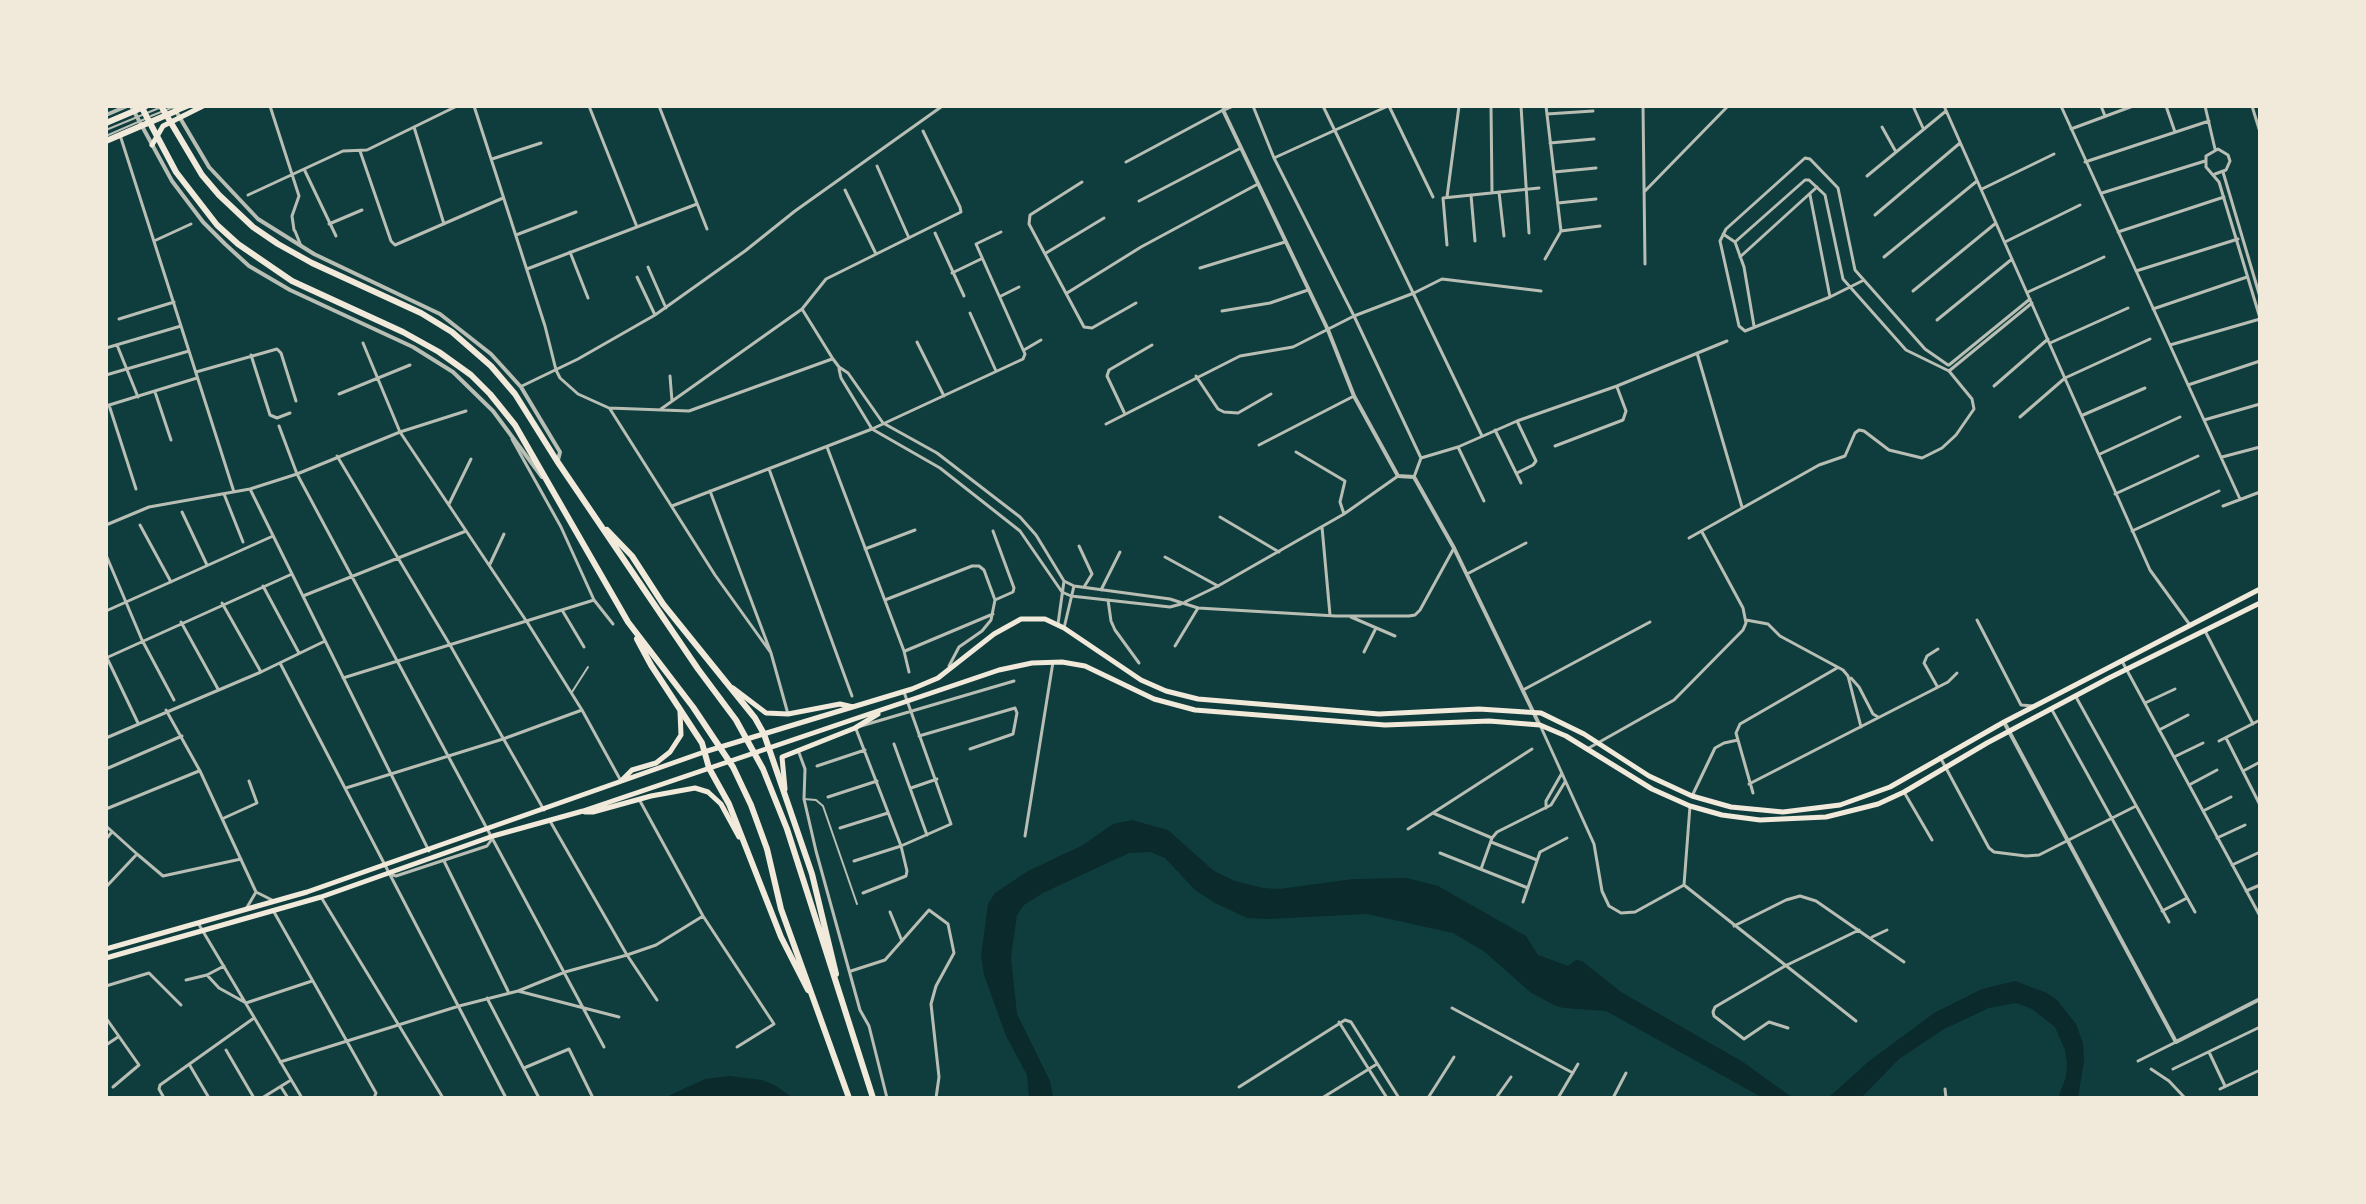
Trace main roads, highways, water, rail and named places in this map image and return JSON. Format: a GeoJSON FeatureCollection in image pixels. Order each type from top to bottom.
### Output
{"type":"FeatureCollection","features":[{"type":"Feature","properties":{"kind":"main road"},"geometry":{"type":"LineString","coordinates":[[106,138],[120,135],[144,106],[176,172],[217,225],[238,244],[292,281],[439,352],[471,375],[490,394],[515,425],[651,665],[702,743],[781,937],[818,1007]]}},
{"type":"Feature","properties":{"kind":"main road"},"geometry":{"type":"LineString","coordinates":[[163,106],[202,175],[253,227],[300,257],[421,313],[452,332],[504,379],[698,669],[736,720],[763,769],[787,829],[873,1098]]}},
{"type":"Feature","properties":{"kind":"main road"},"geometry":{"type":"LineString","coordinates":[[152,145],[176,109],[188,106]]}},
{"type":"Feature","properties":{"kind":"main road"},"geometry":{"type":"LineString","coordinates":[[106,123],[135,115],[203,106]]}},
{"type":"Feature","properties":{"kind":"main road"},"geometry":{"type":"LineString","coordinates":[[601,525],[622,543],[663,604],[728,682],[764,734],[812,874],[841,996]]}},
{"type":"Feature","properties":{"kind":"main road"},"geometry":{"type":"LineString","coordinates":[[106,958],[321,897],[429,851],[621,781],[904,692],[938,678],[1002,629],[1021,619],[1045,619],[1141,680],[1188,697],[1256,706],[1379,714],[1479,709],[1533,711],[1565,723],[1649,776],[1692,796],[1743,809],[1808,811],[1865,798],[1890,787],[1940,756],[2260,589]]}},
{"type":"Feature","properties":{"kind":"main road"},"geometry":{"type":"LineString","coordinates":[[106,949],[583,811],[999,670],[1032,663],[1085,666],[1169,705],[1195,710],[1396,725],[1489,721],[1540,725],[1566,736],[1652,789],[1690,806],[1745,819],[1792,821],[1852,812],[1904,792],[2126,670],[2260,603]]}},
{"type":"Feature","properties":{"kind":"main road"},"geometry":{"type":"LineString","coordinates":[[628,622],[693,707],[733,767],[751,805],[767,849],[781,909],[849,1098]]}},
{"type":"Feature","properties":{"kind":"main road"},"geometry":{"type":"LineString","coordinates":[[1129,687],[1139,687],[1141,680]]}},
{"type":"Feature","properties":{"kind":"main road"},"geometry":{"type":"LineString","coordinates":[[728,682],[753,706],[766,713],[788,714],[840,704],[854,708]]}},
{"type":"Feature","properties":{"kind":"main road"},"geometry":{"type":"LineString","coordinates":[[788,806],[781,761],[786,754],[855,728],[886,709]]}},
{"type":"Feature","properties":{"kind":"main road"},"geometry":{"type":"LineString","coordinates":[[621,781],[632,770],[656,763],[670,752],[681,735],[680,711]]}},
{"type":"Feature","properties":{"kind":"main road"},"geometry":{"type":"LineString","coordinates":[[583,811],[593,812],[688,788],[708,792],[728,815],[753,863]]}},
{"type":"Feature","properties":{"kind":"water"},"geometry":{"type":"Polygon","coordinates":[[[1132,820],[1168,830],[1214,871],[1235,881],[1263,888],[1279,889],[1353,879],[1407,878],[1438,886],[1526,936],[1538,955],[1568,966],[1576,960],[1582,961],[1621,992],[1743,1062],[1793,1098],[1763,1098],[1606,1011],[1554,1005],[1530,992],[1485,952],[1453,933],[1367,914],[1247,918],[1195,890],[1165,858],[1150,852],[1129,853],[1043,893],[1024,905],[1017,915],[1011,957],[1017,1014],[1050,1081],[1053,1097],[1029,1098],[1027,1075],[1006,1036],[984,975],[981,956],[988,904],[995,893],[1028,871],[1083,845],[1113,824],[1132,820]]]}},
{"type":"Feature","properties":{"kind":"water"},"geometry":{"type":"Polygon","coordinates":[[[2015,981],[2057,1000],[2076,1024],[2083,1043],[2084,1061],[2078,1098],[2058,1098],[2066,1077],[2067,1063],[2055,1027],[2032,1009],[2016,1003],[1989,1008],[1944,1029],[1899,1059],[1861,1098],[1828,1098],[1868,1062],[1934,1013],[1982,989],[2015,981]]]}},
{"type":"Feature","properties":{"kind":"water"},"geometry":{"type":"Polygon","coordinates":[[[730,1076],[762,1080],[793,1098],[664,1098],[705,1079],[730,1076]]]}}]}
